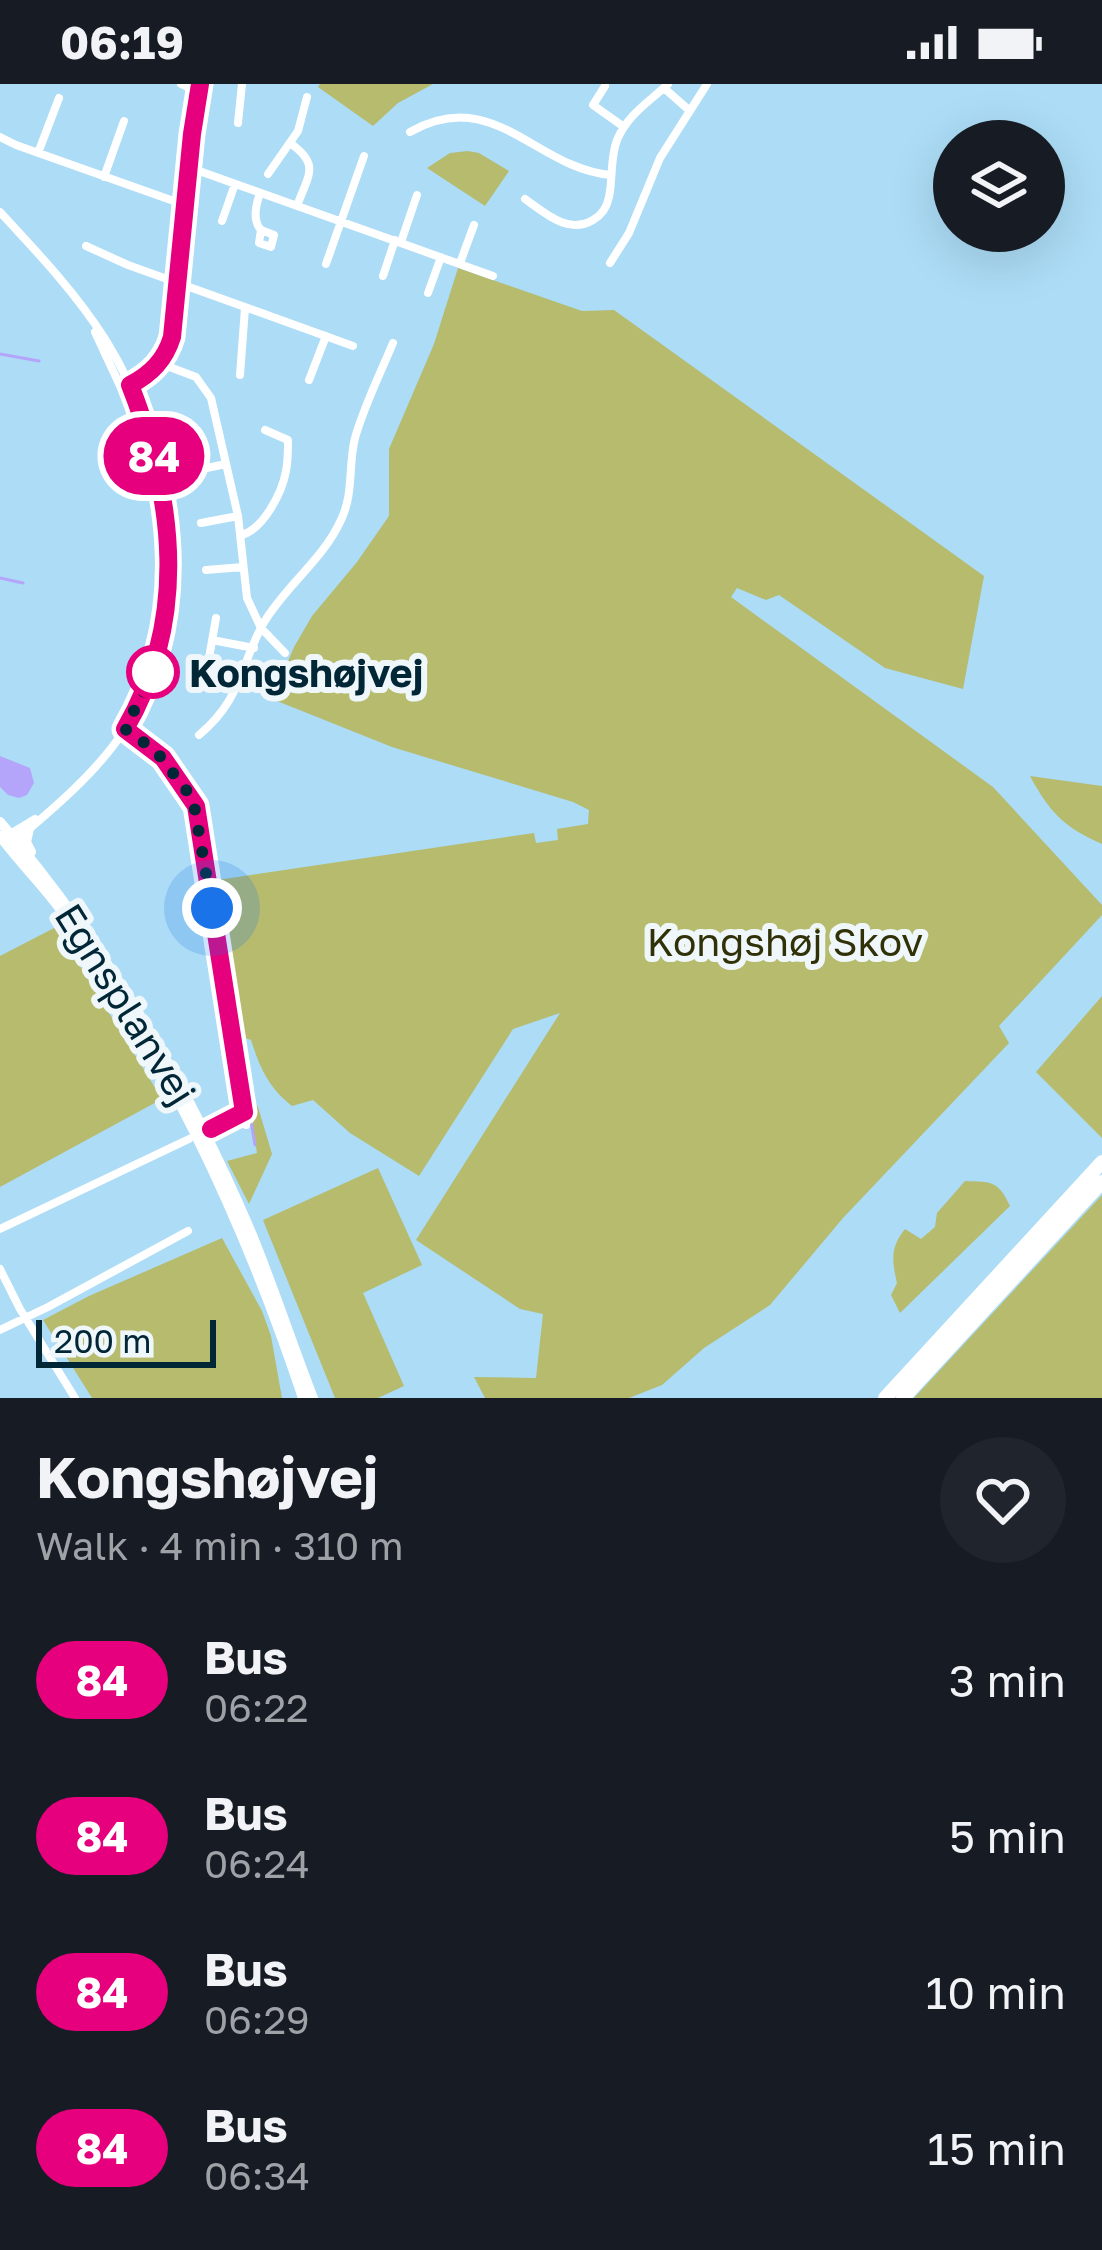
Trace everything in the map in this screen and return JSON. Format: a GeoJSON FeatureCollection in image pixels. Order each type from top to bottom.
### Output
{"type":"FeatureCollection","features":[{"type":"Feature","properties":{"kind":"highway"},"geometry":{"type":"LineString","coordinates":[[885,1398],[1102,1162]]}},
{"type":"Feature","properties":{"kind":"highway"},"geometry":{"type":"LineString","coordinates":[[903,1398],[1102,1182]]}},
{"type":"Feature","properties":{"kind":"highway"},"geometry":{"type":"LineString","coordinates":[[874,1398],[970,1306]]}},
{"type":"Feature","properties":{"kind":"main road"},"geometry":{"type":"LineString","coordinates":[[29,830],[28,846],[52,885]]}},
{"type":"Feature","properties":{"kind":"main road","name":"Egnsplanvej"},"geometry":{"type":"LineString","coordinates":[[5,835],[52,885],[137,1010],[204,1132],[251,1233],[313,1398]]}},
{"type":"Feature","properties":{"kind":"main road","name":"Egnsplanvej"},"geometry":{"type":"LineString","coordinates":[[5,835],[106,975],[172,1088],[242,1235],[303,1398]]}},
{"type":"Feature","properties":{"kind":"street"},"geometry":{"type":"LineString","coordinates":[[126,387],[159,363],[172,337],[199,88],[181,84]]}},
{"type":"Feature","properties":{"kind":"street"},"geometry":{"type":"LineString","coordinates":[[238,123],[242,84]]}},
{"type":"Feature","properties":{"kind":"street"},"geometry":{"type":"LineString","coordinates":[[610,263],[629,233],[660,158],[707,84]]}},
{"type":"Feature","properties":{"kind":"street"},"geometry":{"type":"LineString","coordinates":[[605,86],[593,105],[624,127]]}},
{"type":"Feature","properties":{"kind":"street"},"geometry":{"type":"LineString","coordinates":[[525,199],[560,222],[581,225],[596,219],[609,194],[615,146],[634,112],[666,86],[691,111]]}},
{"type":"Feature","properties":{"kind":"street"},"geometry":{"type":"LineString","coordinates":[[268,173],[303,119],[307,97]]}},
{"type":"Feature","properties":{"kind":"street"},"geometry":{"type":"LineString","coordinates":[[38,153],[58,98]]}},
{"type":"Feature","properties":{"kind":"street"},"geometry":{"type":"LineString","coordinates":[[410,132],[442,113],[491,113],[584,171],[610,175]]}},
{"type":"Feature","properties":{"kind":"street"},"geometry":{"type":"LineString","coordinates":[[104,177],[124,122]]}},
{"type":"Feature","properties":{"kind":"street"},"geometry":{"type":"LineString","coordinates":[[0,137],[184,205]]}},
{"type":"Feature","properties":{"kind":"street"},"geometry":{"type":"LineString","coordinates":[[290,143],[310,161],[297,206]]}},
{"type":"Feature","properties":{"kind":"street"},"geometry":{"type":"LineString","coordinates":[[326,264],[364,156]]}},
{"type":"Feature","properties":{"kind":"street"},"geometry":{"type":"LineString","coordinates":[[188,167],[493,276]]}},
{"type":"Feature","properties":{"kind":"street"},"geometry":{"type":"LineString","coordinates":[[222,221],[235,184]]}},
{"type":"Feature","properties":{"kind":"street"},"geometry":{"type":"LineString","coordinates":[[260,193],[256,220],[261,230]]}},
{"type":"Feature","properties":{"kind":"street"},"geometry":{"type":"LineString","coordinates":[[382,277],[417,195]]}},
{"type":"Feature","properties":{"kind":"street"},"geometry":{"type":"LineString","coordinates":[[0,212],[102,334],[155,461],[168,540],[168,600],[153,672],[125,729],[97,766],[29,830],[5,835]]}},
{"type":"Feature","properties":{"kind":"street"},"geometry":{"type":"LineString","coordinates":[[460,263],[473,226]]}},
{"type":"Feature","properties":{"kind":"street"},"geometry":{"type":"LineString","coordinates":[[86,246],[353,346]]}},
{"type":"Feature","properties":{"kind":"street"},"geometry":{"type":"LineString","coordinates":[[428,293],[441,256]]}},
{"type":"Feature","properties":{"kind":"street"},"geometry":{"type":"LineString","coordinates":[[239,375],[245,308]]}},
{"type":"Feature","properties":{"kind":"street"},"geometry":{"type":"LineString","coordinates":[[309,380],[326,336]]}},
{"type":"Feature","properties":{"kind":"street"},"geometry":{"type":"LineString","coordinates":[[199,735],[228,705],[261,628],[339,525],[349,500],[356,437],[393,343]]}},
{"type":"Feature","properties":{"kind":"street"},"geometry":{"type":"LineString","coordinates":[[375,355],[386,359]]}},
{"type":"Feature","properties":{"kind":"street"},"geometry":{"type":"LineString","coordinates":[[159,363],[196,377],[206,388],[238,516],[247,598],[261,628],[285,653]]}},
{"type":"Feature","properties":{"kind":"street"},"geometry":{"type":"LineString","coordinates":[[241,536],[256,528],[280,491],[293,443],[265,430]]}},
{"type":"Feature","properties":{"kind":"street"},"geometry":{"type":"LineString","coordinates":[[192,471],[226,464]]}},
{"type":"Feature","properties":{"kind":"street"},"geometry":{"type":"LineString","coordinates":[[201,523],[238,516]]}},
{"type":"Feature","properties":{"kind":"street"},"geometry":{"type":"LineString","coordinates":[[206,570],[243,568]]}},
{"type":"Feature","properties":{"kind":"street"},"geometry":{"type":"LineString","coordinates":[[206,675],[216,618]]}},
{"type":"Feature","properties":{"kind":"street"},"geometry":{"type":"LineString","coordinates":[[212,640],[254,648]]}},
{"type":"Feature","properties":{"kind":"street"},"geometry":{"type":"LineString","coordinates":[[125,729],[163,758],[196,806],[246,1125]]}},
{"type":"Feature","properties":{"kind":"street"},"geometry":{"type":"LineString","coordinates":[[5,835],[41,816]]}},
{"type":"Feature","properties":{"kind":"street"},"geometry":{"type":"LineString","coordinates":[[211,1129],[244,1112]]}},
{"type":"Feature","properties":{"kind":"street"},"geometry":{"type":"LineString","coordinates":[[0,1229],[184,1145]]}},
{"type":"Feature","properties":{"kind":"street"},"geometry":{"type":"LineString","coordinates":[[0,1330],[188,1231]]}},
{"type":"Feature","properties":{"kind":"street"},"geometry":{"type":"LineString","coordinates":[[1,1273],[75,1398]]}},
{"type":"Feature","properties":{"kind":"green space"},"geometry":{"type":"Polygon","coordinates":[[[320,84],[433,84],[398,103],[373,126],[320,84]]]}},
{"type":"Feature","properties":{"kind":"green space"},"geometry":{"type":"Polygon","coordinates":[[[468,151],[509,171],[485,206],[427,168],[450,153],[468,151]]]}},
{"type":"Feature","properties":{"kind":"green space","name":"Kongshøj Skov"},"geometry":{"type":"Polygon","coordinates":[[[458,268],[582,311],[614,310],[984,576],[963,689],[885,668],[779,595],[766,600],[737,588],[731,597],[993,787],[1102,905],[1102,915],[999,1026],[1009,1043],[843,1218],[770,1305],[704,1348],[662,1385],[629,1398],[485,1398],[474,1377],[536,1378],[543,1314],[520,1309],[416,1240],[560,1013],[513,1029],[419,1176],[350,1133],[313,1100],[292,1106],[271,1084],[251,1040],[245,1038],[217,880],[534,833],[536,843],[558,840],[557,829],[588,824],[589,810],[573,802],[392,747],[272,699],[312,616],[389,516],[389,449],[434,344],[458,268]]]}},
{"type":"Feature","properties":{"kind":"green space"},"geometry":{"type":"Polygon","coordinates":[[[1030,776],[1102,786],[1102,844],[1059,818],[1030,776]]]}},
{"type":"Feature","properties":{"kind":"green space"},"geometry":{"type":"Polygon","coordinates":[[[56,927],[162,1099],[0,1187],[0,956],[56,927]]]}},
{"type":"Feature","properties":{"kind":"green space"},"geometry":{"type":"Polygon","coordinates":[[[1102,996],[1102,1138],[1036,1072],[1102,996]]]}},
{"type":"Feature","properties":{"kind":"green space"},"geometry":{"type":"Polygon","coordinates":[[[248,1095],[258,1107],[272,1154],[249,1204],[227,1161],[257,1153],[248,1095]]]}},
{"type":"Feature","properties":{"kind":"green space"},"geometry":{"type":"Polygon","coordinates":[[[378,1168],[422,1265],[363,1293],[404,1386],[378,1398],[335,1398],[263,1220],[378,1168]]]}},
{"type":"Feature","properties":{"kind":"green space"},"geometry":{"type":"Polygon","coordinates":[[[965,1181],[993,1184],[1010,1206],[900,1313],[891,1295],[897,1283],[893,1261],[897,1242],[905,1229],[921,1239],[935,1227],[937,1213],[965,1181]]]}},
{"type":"Feature","properties":{"kind":"green space"},"geometry":{"type":"Polygon","coordinates":[[[1102,1195],[1102,1398],[914,1398],[1102,1195]]]}},
{"type":"Feature","properties":{"kind":"green space"},"geometry":{"type":"Polygon","coordinates":[[[222,1238],[262,1311],[282,1398],[92,1398],[43,1320],[222,1238]]]}},
{"type":"Feature","properties":{"kind":"shaded area"},"geometry":{"type":"Polygon","coordinates":[[[0,756],[30,768],[34,783],[27,795],[8,795],[0,787],[0,756]]]}},
{"type":"Feature","properties":{"kind":"waterway"},"geometry":{"type":"LineString","coordinates":[[0,354],[39,361]]}},
{"type":"Feature","properties":{"kind":"waterway"},"geometry":{"type":"LineString","coordinates":[[0,578],[23,583]]}},
{"type":"Feature","properties":{"kind":"waterway"},"geometry":{"type":"LineString","coordinates":[[240,1050],[250,1112]]}},
{"type":"Feature","properties":{"kind":"waterway"},"geometry":{"type":"LineString","coordinates":[[250,1115],[255,1145]]}},
{"type":"Feature","properties":{"kind":"bus line","name":"84"},"geometry":{"type":"LineString","coordinates":[[200,84],[172,337],[162,360],[130,385],[152,444],[163,497],[169,570],[159,655],[125,729],[163,758],[196,806],[244,1112],[211,1129]]}},
{"type":"Feature","properties":{"kind":"place","name":"Kongshøjvej"},"geometry":{"type":"Point","coordinates":[153,672]}},
{"type":"Feature","properties":{"kind":"route"},"geometry":{"type":"LineString","coordinates":[[153,672],[125,729],[156,751],[193,799],[212,908]]}}]}
